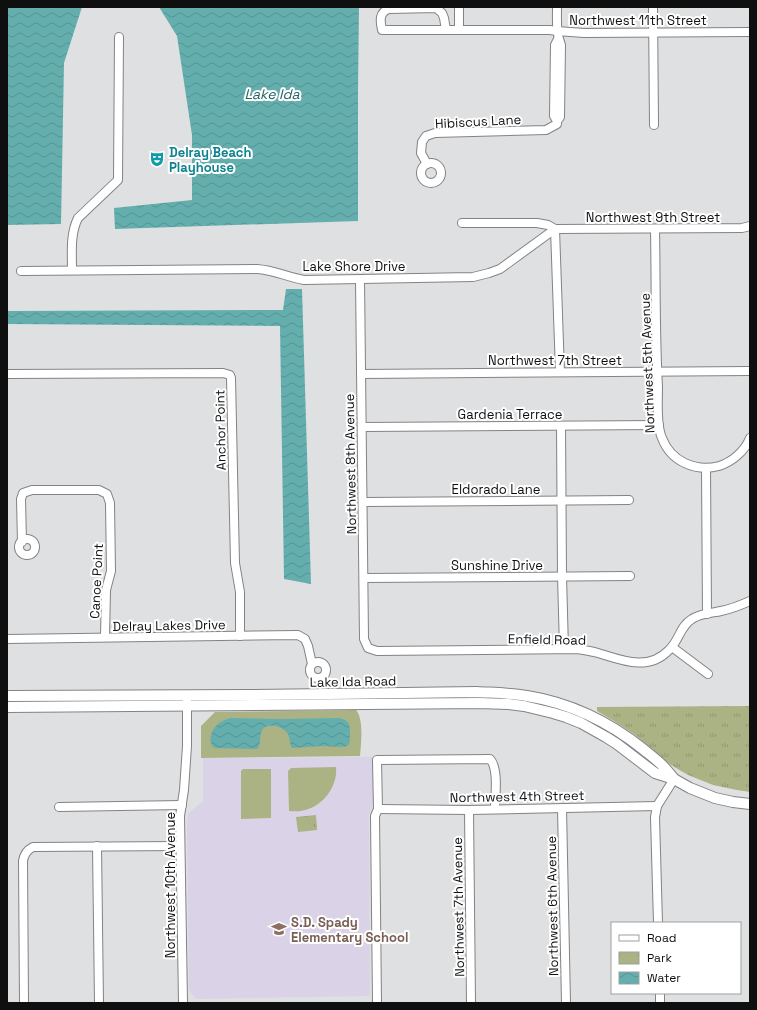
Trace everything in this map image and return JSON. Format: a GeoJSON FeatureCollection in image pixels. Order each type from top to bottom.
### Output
{"type":"FeatureCollection","features":[{"type":"Feature","properties":{"kind":"street"},"geometry":{"type":"LineString","coordinates":[[459,7],[459,30]]}},
{"type":"Feature","properties":{"kind":"street"},"geometry":{"type":"LineString","coordinates":[[558,7],[558,35]]}},
{"type":"Feature","properties":{"kind":"street"},"geometry":{"type":"LineString","coordinates":[[653,7],[654,125]]}},
{"type":"Feature","properties":{"kind":"street","name":"Northwest 11th Street"},"geometry":{"type":"LineString","coordinates":[[446,30],[442,13],[436,8],[394,8],[385,10],[381,14],[380,19],[382,30],[446,30],[550,30],[558,35],[584,33],[750,32]]}},
{"type":"Feature","properties":{"kind":"street","name":"Hibiscus Lane"},"geometry":{"type":"LineString","coordinates":[[427,164],[421,153],[422,142],[426,136],[434,133],[546,130],[557,124],[560,117],[561,45],[558,35]]}},
{"type":"Feature","properties":{"kind":"street"},"geometry":{"type":"LineString","coordinates":[[72,270],[72,232],[78,218],[118,180],[119,37]]}},
{"type":"Feature","properties":{"kind":"street","name":"Northwest 9th Street"},"geometry":{"type":"LineString","coordinates":[[462,222],[537,223],[548,225],[556,229],[742,228],[750,226]]}},
{"type":"Feature","properties":{"kind":"street"},"geometry":{"type":"LineString","coordinates":[[556,229],[560,372]]}},
{"type":"Feature","properties":{"kind":"street","name":"Lake Shore Drive"},"geometry":{"type":"LineString","coordinates":[[21,271],[257,269],[276,272],[304,280],[473,277],[500,269],[556,229]]}},
{"type":"Feature","properties":{"kind":"street","name":"Northwest 5th Avenue"},"geometry":{"type":"LineString","coordinates":[[655,229],[659,425],[662,438],[667,448],[673,455],[686,464],[706,468]]}},
{"type":"Feature","properties":{"kind":"street","name":"Northwest 8th Avenue"},"geometry":{"type":"LineString","coordinates":[[360,279],[364,639],[368,648]]}},
{"type":"Feature","properties":{"kind":"street","name":"Northwest 7th Street"},"geometry":{"type":"LineString","coordinates":[[361,374],[750,371]]}},
{"type":"Feature","properties":{"kind":"street","name":"Anchor Point"},"geometry":{"type":"LineString","coordinates":[[7,374],[223,373],[230,375],[235,563],[240,592],[240,636]]}},
{"type":"Feature","properties":{"kind":"street","name":"Gardenia Terrace"},"geometry":{"type":"LineString","coordinates":[[362,427],[659,425]]}},
{"type":"Feature","properties":{"kind":"street"},"geometry":{"type":"LineString","coordinates":[[561,426],[564,649]]}},
{"type":"Feature","properties":{"kind":"street"},"geometry":{"type":"LineString","coordinates":[[707,614],[706,468],[721,466],[732,460],[743,450],[750,438]]}},
{"type":"Feature","properties":{"kind":"street","name":"Canoe Point"},"geometry":{"type":"LineString","coordinates":[[22,542],[21,499],[23,493],[32,490],[99,490],[107,494],[110,503],[111,571],[106,590],[105,637]]}},
{"type":"Feature","properties":{"kind":"street","name":"Eldorado Lane"},"geometry":{"type":"LineString","coordinates":[[363,502],[629,500]]}},
{"type":"Feature","properties":{"kind":"street","name":"Sunshine Drive"},"geometry":{"type":"LineString","coordinates":[[364,578],[630,576]]}},
{"type":"Feature","properties":{"kind":"street","name":"Enfield Road"},"geometry":{"type":"LineString","coordinates":[[368,648],[377,651],[588,650],[621,660],[644,662],[662,656],[672,647],[681,630],[694,618],[723,611],[750,601]]}},
{"type":"Feature","properties":{"kind":"street","name":"Delray Lakes Drive"},"geometry":{"type":"LineString","coordinates":[[7,638],[298,635],[305,639],[312,664]]}},
{"type":"Feature","properties":{"kind":"street"},"geometry":{"type":"LineString","coordinates":[[672,647],[708,674]]}},
{"type":"Feature","properties":{"kind":"street"},"geometry":{"type":"LineString","coordinates":[[366,704],[382,693]]}},
{"type":"Feature","properties":{"kind":"street"},"geometry":{"type":"LineString","coordinates":[[490,704],[491,693]]}},
{"type":"Feature","properties":{"kind":"street","name":"Lake Ida Road"},"geometry":{"type":"LineString","coordinates":[[7,696],[511,693],[540,698],[569,706],[600,720],[636,743],[661,764],[674,779]]}},
{"type":"Feature","properties":{"kind":"street","name":"Northwest 10th Avenue"},"geometry":{"type":"LineString","coordinates":[[183,1003],[180,816],[184,790],[187,746],[187,695]]}},
{"type":"Feature","properties":{"kind":"street","name":"Lake Ida Road"},"geometry":{"type":"LineString","coordinates":[[7,707],[508,704],[538,709],[581,723],[617,744],[655,773],[674,779],[693,790],[715,798],[750,804]]}},
{"type":"Feature","properties":{"kind":"street"},"geometry":{"type":"LineString","coordinates":[[377,1003],[375,816],[378,809],[377,760],[490,759],[494,763],[496,770],[495,809]]}},
{"type":"Feature","properties":{"kind":"street"},"geometry":{"type":"LineString","coordinates":[[658,922],[655,817],[657,806],[674,779]]}},
{"type":"Feature","properties":{"kind":"street"},"geometry":{"type":"LineString","coordinates":[[59,807],[182,805]]}},
{"type":"Feature","properties":{"kind":"street","name":"Northwest 4th Street"},"geometry":{"type":"LineString","coordinates":[[378,809],[469,810],[657,806]]}},
{"type":"Feature","properties":{"kind":"street","name":"Northwest 6th Avenue"},"geometry":{"type":"LineString","coordinates":[[562,808],[566,1003]]}},
{"type":"Feature","properties":{"kind":"street","name":"Northwest 7th Avenue"},"geometry":{"type":"LineString","coordinates":[[469,810],[471,1003]]}},
{"type":"Feature","properties":{"kind":"street"},"geometry":{"type":"LineString","coordinates":[[97,846],[99,1003]]}},
{"type":"Feature","properties":{"kind":"street"},"geometry":{"type":"LineString","coordinates":[[24,1003],[23,861],[26,852],[33,847],[180,846]]}},
{"type":"Feature","properties":{"kind":"shaded area","name":"S.D. Spady Elementary School"},"geometry":{"type":"Polygon","coordinates":[[[372,757],[374,800],[369,815],[370,996],[196,999],[189,991],[187,825],[188,814],[203,801],[203,758],[372,757]]]}},
{"type":"Feature","properties":{"kind":"green space"},"geometry":{"type":"Polygon","coordinates":[[[750,706],[750,792],[713,785],[688,775],[671,765],[634,734],[597,711],[597,707],[750,706]]]}},
{"type":"Feature","properties":{"kind":"green space"},"geometry":{"type":"Polygon","coordinates":[[[356,710],[359,714],[361,725],[360,756],[201,758],[201,726],[215,712],[356,710]]]}},
{"type":"Feature","properties":{"kind":"green space"},"geometry":{"type":"Polygon","coordinates":[[[336,767],[335,781],[332,788],[323,800],[312,808],[299,811],[289,811],[288,771],[291,768],[336,767]]]}},
{"type":"Feature","properties":{"kind":"green space"},"geometry":{"type":"Polygon","coordinates":[[[243,769],[271,769],[271,818],[241,819],[241,771],[243,769]]]}},
{"type":"Feature","properties":{"kind":"green space"},"geometry":{"type":"Polygon","coordinates":[[[316,815],[317,830],[298,832],[296,817],[316,815]]]}},
{"type":"Feature","properties":{"kind":"water"},"geometry":{"type":"Polygon","coordinates":[[[7,7],[82,7],[64,63],[61,224],[7,225],[7,7]]]}},
{"type":"Feature","properties":{"kind":"water","name":"Lake Ida"},"geometry":{"type":"Polygon","coordinates":[[[159,7],[359,7],[358,221],[115,229],[114,208],[192,200],[192,135],[177,36],[159,7]]]}},
{"type":"Feature","properties":{"kind":"water"},"geometry":{"type":"Polygon","coordinates":[[[286,289],[302,289],[311,584],[284,579],[280,326],[7,324],[7,311],[283,310],[286,289]]]}},
{"type":"Feature","properties":{"kind":"water"},"geometry":{"type":"Polygon","coordinates":[[[231,718],[340,718],[346,720],[349,724],[350,742],[344,747],[321,746],[293,748],[291,747],[286,731],[275,726],[268,726],[264,727],[262,730],[257,749],[215,748],[211,743],[213,730],[220,722],[231,718]]]}},
{"type":"Feature","properties":{"kind":"place","name":"Delray Beach Playhouse"},"geometry":{"type":"Point","coordinates":[157,159]}},
{"type":"Feature","properties":{"kind":"place","name":"S.D. Spady Elementary School"},"geometry":{"type":"Point","coordinates":[279,929]}}]}
